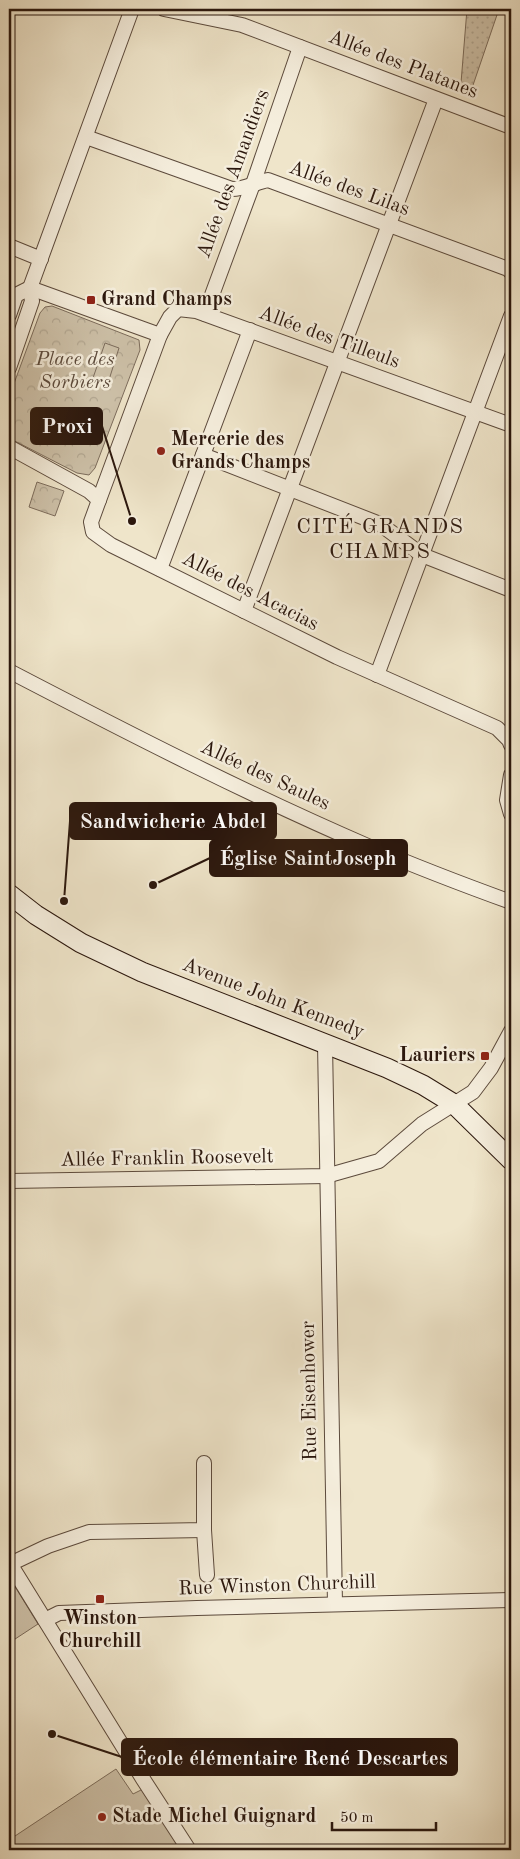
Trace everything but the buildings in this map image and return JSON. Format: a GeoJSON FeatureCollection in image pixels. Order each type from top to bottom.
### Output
{"type":"FeatureCollection","features":[{"type":"Feature","properties":{"kind":"main road","name":"Avenue John Kennedy"},"geometry":{"type":"LineString","coordinates":[[9,894],[36,915],[90,948],[142,972],[387,1068],[423,1085],[454,1104],[511,1160]]}},
{"type":"Feature","properties":{"kind":"street"},"geometry":{"type":"LineString","coordinates":[[9,368],[32,301],[30,288],[132,9]]}},
{"type":"Feature","properties":{"kind":"street","name":"Allée des Platanes"},"geometry":{"type":"LineString","coordinates":[[164,9],[242,26],[511,127]]}},
{"type":"Feature","properties":{"kind":"street","name":"Allée des Amandiers"},"geometry":{"type":"LineString","coordinates":[[204,314],[253,184],[300,48]]}},
{"type":"Feature","properties":{"kind":"street"},"geometry":{"type":"LineString","coordinates":[[244,611],[436,99]]}},
{"type":"Feature","properties":{"kind":"street","name":"Allée des Lilas"},"geometry":{"type":"LineString","coordinates":[[86,137],[232,189],[268,180],[508,269],[511,272]]}},
{"type":"Feature","properties":{"kind":"street"},"geometry":{"type":"LineString","coordinates":[[9,246],[41,259]]}},
{"type":"Feature","properties":{"kind":"street"},"geometry":{"type":"LineString","coordinates":[[9,316],[16,295],[30,288],[160,335],[99,500],[89,491],[9,447]]}},
{"type":"Feature","properties":{"kind":"street","name":"Allée des Tilleuls"},"geometry":{"type":"LineString","coordinates":[[160,335],[170,317],[178,310],[185,309],[250,330],[511,425]]}},
{"type":"Feature","properties":{"kind":"street"},"geometry":{"type":"LineString","coordinates":[[377,675],[511,316]]}},
{"type":"Feature","properties":{"kind":"street"},"geometry":{"type":"LineString","coordinates":[[160,569],[250,330]]}},
{"type":"Feature","properties":{"kind":"street"},"geometry":{"type":"LineString","coordinates":[[203,455],[380,524],[422,555],[511,590]]}},
{"type":"Feature","properties":{"kind":"street","name":"Allée des Acacias"},"geometry":{"type":"LineString","coordinates":[[99,500],[92,522],[94,532],[111,545],[320,649],[497,728],[509,740],[511,745]]}},
{"type":"Feature","properties":{"kind":"street","name":"Allée des Saules"},"geometry":{"type":"LineString","coordinates":[[9,672],[141,740],[278,806],[370,847],[511,902]]}},
{"type":"Feature","properties":{"kind":"street"},"geometry":{"type":"LineString","coordinates":[[511,775],[507,800],[511,814]]}},
{"type":"Feature","properties":{"kind":"street"},"geometry":{"type":"LineString","coordinates":[[326,1176],[380,1161],[422,1124],[473,1092],[491,1068],[511,1031]]}},
{"type":"Feature","properties":{"kind":"street","name":"Rue Eisenhower"},"geometry":{"type":"LineString","coordinates":[[325,1044],[335,1604]]}},
{"type":"Feature","properties":{"kind":"street","name":"Allée Franklin Roosevelt"},"geometry":{"type":"LineString","coordinates":[[9,1181],[326,1176]]}},
{"type":"Feature","properties":{"kind":"street"},"geometry":{"type":"LineString","coordinates":[[204,1463],[204,1530],[207,1575]]}},
{"type":"Feature","properties":{"kind":"street"},"geometry":{"type":"LineString","coordinates":[[189,1850],[9,1563],[48,1546],[89,1532],[204,1530]]}},
{"type":"Feature","properties":{"kind":"street","name":"Rue Winston Churchill"},"geometry":{"type":"LineString","coordinates":[[45,1620],[59,1613],[511,1600]]}},
{"type":"Feature","properties":{"kind":"green space"},"geometry":{"type":"Polygon","coordinates":[[[467,9],[499,9],[471,91],[461,83],[467,9]]]}},
{"type":"Feature","properties":{"kind":"green space","name":"Place des Sorbiers"},"geometry":{"type":"Polygon","coordinates":[[[52,306],[139,340],[140,350],[95,468],[89,475],[77,473],[9,438],[9,397],[40,313],[45,307],[52,306]]]}},
{"type":"Feature","properties":{"kind":"green space"},"geometry":{"type":"Polygon","coordinates":[[[105,343],[119,348],[108,383],[93,378],[105,343]]]}},
{"type":"Feature","properties":{"kind":"green space"},"geometry":{"type":"Polygon","coordinates":[[[37,482],[64,491],[55,516],[29,507],[37,482]]]}},
{"type":"Feature","properties":{"kind":"green space"},"geometry":{"type":"Polygon","coordinates":[[[9,1577],[38,1624],[9,1643],[9,1577]]]}},
{"type":"Feature","properties":{"kind":"green space","name":"Stade Michel Guignard"},"geometry":{"type":"Polygon","coordinates":[[[116,1769],[133,1794],[143,1789],[182,1850],[9,1850],[9,1840],[116,1769]]]}},
{"type":"Feature","properties":{"kind":"place","name":"Grand Champs"},"geometry":{"type":"Point","coordinates":[91,300]}},
{"type":"Feature","properties":{"kind":"place","name":"Mercerie des Grands Champs"},"geometry":{"type":"Point","coordinates":[161,451]}},
{"type":"Feature","properties":{"kind":"place","name":"Proxi"},"geometry":{"type":"Point","coordinates":[132,521]}},
{"type":"Feature","properties":{"kind":"place","name":"Église SaintJoseph"},"geometry":{"type":"Point","coordinates":[153,885]}},
{"type":"Feature","properties":{"kind":"place","name":"Sandwicherie Abdel"},"geometry":{"type":"Point","coordinates":[64,901]}},
{"type":"Feature","properties":{"kind":"place","name":"Lauriers"},"geometry":{"type":"Point","coordinates":[485,1056]}},
{"type":"Feature","properties":{"kind":"place","name":"Winston Churchill"},"geometry":{"type":"Point","coordinates":[100,1599]}},
{"type":"Feature","properties":{"kind":"place","name":"École élémentaire René Descartes"},"geometry":{"type":"Point","coordinates":[52,1734]}},
{"type":"Feature","properties":{"kind":"place","name":"Stade Michel Guignard"},"geometry":{"type":"Point","coordinates":[102,1817]}},
{"type":"Feature","properties":{"kind":"district","name":"CITÉ GRANDS CHAMPS"},"geometry":{"type":"Point","coordinates":[380,540]}}]}
